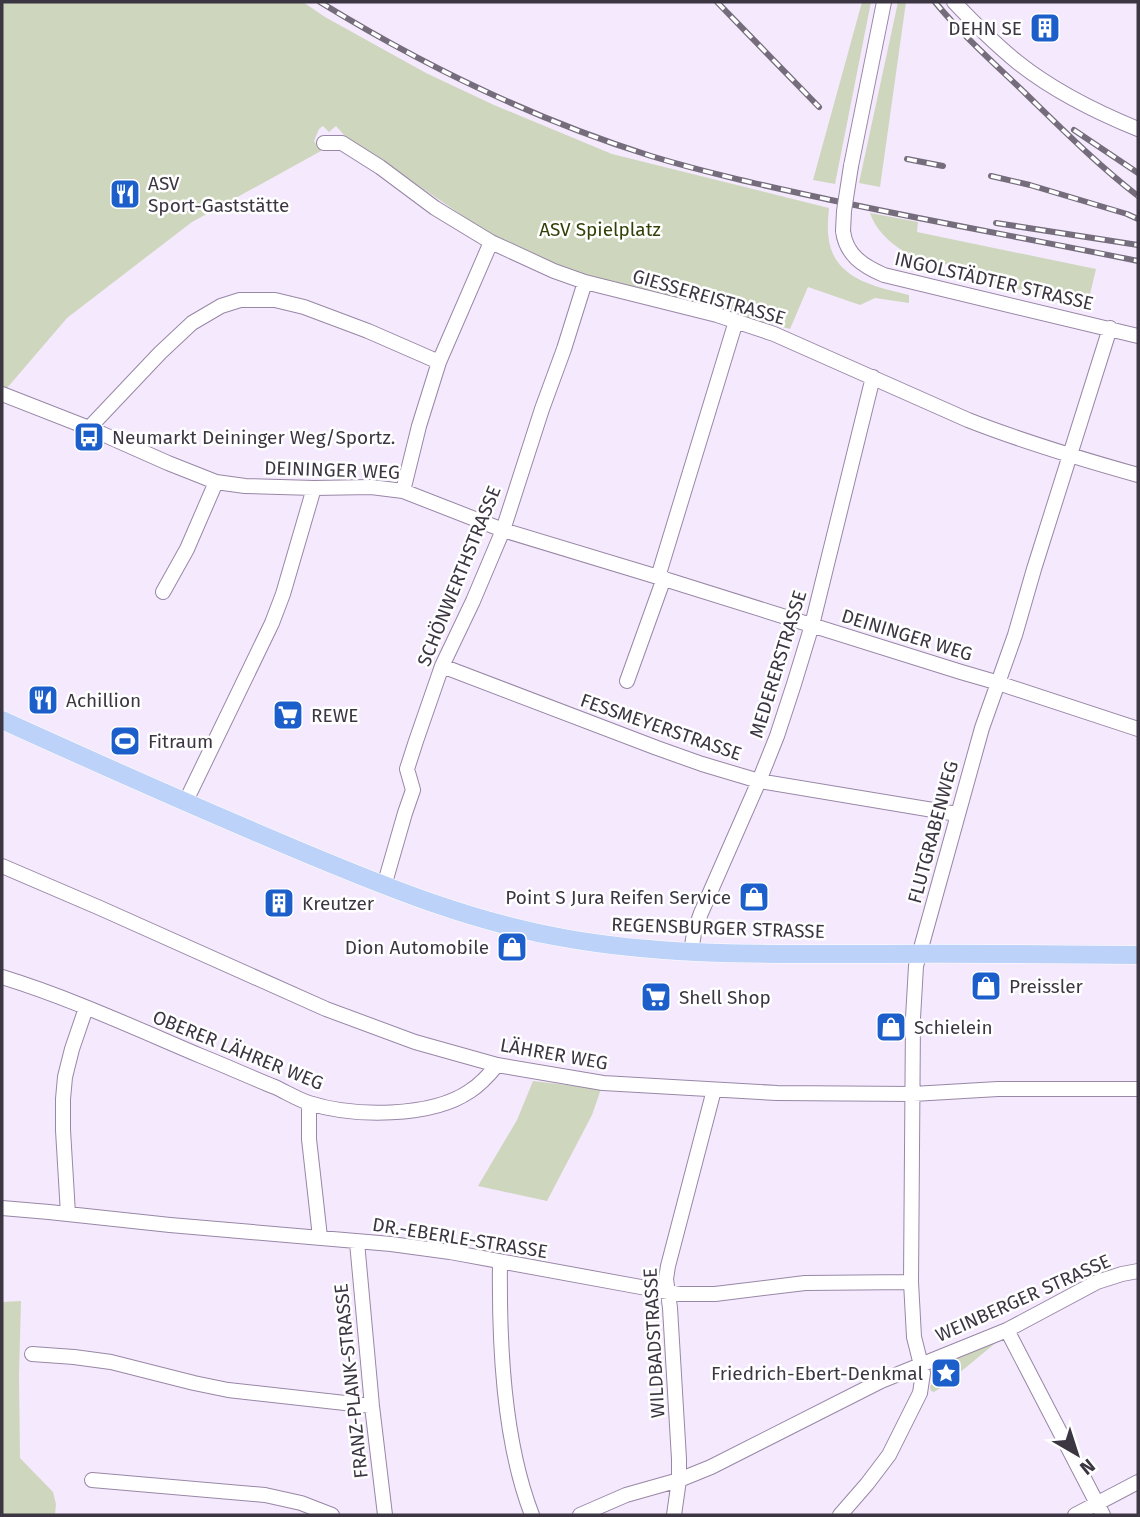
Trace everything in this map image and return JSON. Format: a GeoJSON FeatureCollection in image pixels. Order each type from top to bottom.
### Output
{"type":"FeatureCollection","features":[{"type":"Feature","properties":{"kind":"main road","name":"REGENSBURGER STRASSE"},"geometry":{"type":"LineString","coordinates":[[2,720],[186,803],[384,886],[452,910],[548,935],[622,947],[691,952],[1138,955]]}},
{"type":"Feature","properties":{"kind":"street","name":"INGOLSTÄDTER STRASSE"},"geometry":{"type":"LineString","coordinates":[[884,2],[844,211],[843,231],[846,245],[855,258],[884,275],[1138,336]]}},
{"type":"Feature","properties":{"kind":"street"},"geometry":{"type":"LineString","coordinates":[[954,2],[990,39],[1032,73],[1086,104],[1138,129]]}},
{"type":"Feature","properties":{"kind":"street","name":"GIESSEREISTRASSE"},"geometry":{"type":"LineString","coordinates":[[324,144],[342,143],[434,207],[491,242],[554,271],[774,334],[968,420],[1070,456],[1138,475]]}},
{"type":"Feature","properties":{"kind":"street"},"geometry":{"type":"LineString","coordinates":[[402,491],[439,362],[491,242]]}},
{"type":"Feature","properties":{"kind":"street","name":"SCHÖNWERTHSTRASSE"},"geometry":{"type":"LineString","coordinates":[[384,886],[413,790],[407,769],[442,666],[503,530],[585,282]]}},
{"type":"Feature","properties":{"kind":"street"},"geometry":{"type":"LineString","coordinates":[[89,428],[192,323],[210,311],[240,300],[275,300],[304,307],[439,362]]}},
{"type":"Feature","properties":{"kind":"street"},"geometry":{"type":"LineString","coordinates":[[627,681],[661,578],[736,321]]}},
{"type":"Feature","properties":{"kind":"street","name":"FLUTGRABENWEG"},"geometry":{"type":"LineString","coordinates":[[839,1515],[879,1469],[920,1393],[923,1373],[915,1336],[911,1282],[916,966],[982,728],[1015,635],[1111,328]]}},
{"type":"Feature","properties":{"kind":"street","name":"MEDERERSTRASSE"},"geometry":{"type":"LineString","coordinates":[[691,952],[701,913],[777,736],[812,625],[873,377]]}},
{"type":"Feature","properties":{"kind":"street","name":"DEININGER WEG"},"geometry":{"type":"LineString","coordinates":[[2,394],[216,482],[314,488],[371,487],[402,491],[503,530],[999,683],[1138,729]]}},
{"type":"Feature","properties":{"kind":"street"},"geometry":{"type":"LineString","coordinates":[[163,592],[187,549],[216,482]]}},
{"type":"Feature","properties":{"kind":"street"},"geometry":{"type":"LineString","coordinates":[[186,803],[272,623],[314,488]]}},
{"type":"Feature","properties":{"kind":"street","name":"FESSMEYERSTRASSE"},"geometry":{"type":"LineString","coordinates":[[442,666],[657,748],[759,781],[957,814]]}},
{"type":"Feature","properties":{"kind":"street","name":"LÄHRER WEG"},"geometry":{"type":"LineString","coordinates":[[2,866],[326,1009],[415,1042],[497,1065],[603,1083],[812,1094],[912,1094],[998,1089],[1138,1089]]}},
{"type":"Feature","properties":{"kind":"street","name":"OBERER LÄHRER WEG"},"geometry":{"type":"LineString","coordinates":[[2,977],[40,989],[309,1103],[366,1112],[427,1109],[469,1092],[486,1079],[497,1065]]}},
{"type":"Feature","properties":{"kind":"street"},"geometry":{"type":"LineString","coordinates":[[68,1214],[63,1099],[72,1049],[86,1008]]}},
{"type":"Feature","properties":{"kind":"street","name":"WILDBADSTRASSE"},"geometry":{"type":"LineString","coordinates":[[674,1515],[679,1480],[667,1266],[714,1090]]}},
{"type":"Feature","properties":{"kind":"street"},"geometry":{"type":"LineString","coordinates":[[309,1103],[309,1139],[320,1237]]}},
{"type":"Feature","properties":{"kind":"street","name":"DR.-EBERLE-STRASSE"},"geometry":{"type":"LineString","coordinates":[[2,1209],[391,1244],[450,1252],[668,1293],[715,1294],[804,1283],[911,1282]]}},
{"type":"Feature","properties":{"kind":"street","name":"FRANZ-PLANK-STRASSE"},"geometry":{"type":"LineString","coordinates":[[357,1242],[385,1515]]}},
{"type":"Feature","properties":{"kind":"street"},"geometry":{"type":"LineString","coordinates":[[500,1262],[500,1306],[507,1403],[518,1465],[532,1515]]}},
{"type":"Feature","properties":{"kind":"street","name":"WEINBERGER STRASSE"},"geometry":{"type":"LineString","coordinates":[[580,1515],[626,1495],[679,1480],[711,1467],[881,1381],[1007,1330],[1097,1282],[1138,1271]]}},
{"type":"Feature","properties":{"kind":"street"},"geometry":{"type":"LineString","coordinates":[[1007,1330],[1100,1510]]}},
{"type":"Feature","properties":{"kind":"street"},"geometry":{"type":"LineString","coordinates":[[32,1354],[111,1362],[228,1390],[372,1406]]}},
{"type":"Feature","properties":{"kind":"street"},"geometry":{"type":"LineString","coordinates":[[92,1480],[265,1495],[302,1503],[332,1515]]}},
{"type":"Feature","properties":{"kind":"street"},"geometry":{"type":"LineString","coordinates":[[1076,1515],[1100,1510],[1138,1482]]}},
{"type":"Feature","properties":{"kind":"green space","name":"ASV Spielplatz"},"geometry":{"type":"Polygon","coordinates":[[[2,2],[303,2],[426,73],[494,105],[612,154],[829,208],[829,241],[840,265],[871,285],[909,295],[909,303],[875,298],[860,305],[808,287],[790,329],[574,271],[521,250],[488,233],[344,135],[336,126],[329,132],[323,126],[314,141],[321,151],[192,222],[67,318],[7,388],[2,386],[2,2]]]}},
{"type":"Feature","properties":{"kind":"green space"},"geometry":{"type":"Polygon","coordinates":[[[862,2],[871,2],[835,184],[813,180],[862,2]]]}},
{"type":"Feature","properties":{"kind":"green space"},"geometry":{"type":"Polygon","coordinates":[[[898,2],[906,2],[880,187],[859,183],[898,2]]]}},
{"type":"Feature","properties":{"kind":"green space"},"geometry":{"type":"Polygon","coordinates":[[[870,213],[918,222],[917,232],[1096,269],[1087,307],[974,278],[962,268],[910,254],[893,244],[879,230],[870,213]]]}},
{"type":"Feature","properties":{"kind":"green space"},"geometry":{"type":"Polygon","coordinates":[[[533,1081],[601,1089],[592,1115],[547,1201],[478,1186],[517,1120],[533,1081]]]}},
{"type":"Feature","properties":{"kind":"green space"},"geometry":{"type":"Polygon","coordinates":[[[21,1301],[20,1458],[53,1492],[55,1515],[2,1515],[2,1302],[21,1301]]]}},
{"type":"Feature","properties":{"kind":"green space"},"geometry":{"type":"Polygon","coordinates":[[[998,1341],[942,1387],[931,1391],[930,1387],[944,1362],[998,1341]]]}},
{"type":"Feature","properties":{"kind":"railway"},"geometry":{"type":"LineString","coordinates":[[320,2],[399,48],[481,89],[565,125],[651,156],[831,200],[1138,261]]}},
{"type":"Feature","properties":{"kind":"railway"},"geometry":{"type":"LineString","coordinates":[[717,2],[819,107]]}},
{"type":"Feature","properties":{"kind":"railway"},"geometry":{"type":"LineString","coordinates":[[935,2],[967,38],[1138,196]]}},
{"type":"Feature","properties":{"kind":"railway"},"geometry":{"type":"LineString","coordinates":[[1074,130],[1138,173]]}},
{"type":"Feature","properties":{"kind":"railway"},"geometry":{"type":"LineString","coordinates":[[907,159],[943,166]]}},
{"type":"Feature","properties":{"kind":"railway"},"geometry":{"type":"LineString","coordinates":[[991,176],[1030,185],[1138,219]]}},
{"type":"Feature","properties":{"kind":"railway"},"geometry":{"type":"LineString","coordinates":[[996,223],[1138,245]]}},
{"type":"Feature","properties":{"kind":"place","name":"DEHN SE"},"geometry":{"type":"Point","coordinates":[1045,28]}},
{"type":"Feature","properties":{"kind":"place","name":"ASV Sport-Gaststätte"},"geometry":{"type":"Point","coordinates":[125,194]}},
{"type":"Feature","properties":{"kind":"place","name":"Neumarkt Deininger Weg/Sportz."},"geometry":{"type":"Point","coordinates":[89,437]}},
{"type":"Feature","properties":{"kind":"place","name":"Achillion"},"geometry":{"type":"Point","coordinates":[43,700]}},
{"type":"Feature","properties":{"kind":"place","name":"REWE"},"geometry":{"type":"Point","coordinates":[288,715]}},
{"type":"Feature","properties":{"kind":"place","name":"Fitraum"},"geometry":{"type":"Point","coordinates":[125,741]}},
{"type":"Feature","properties":{"kind":"place","name":"Point S Jura Reifen Service"},"geometry":{"type":"Point","coordinates":[754,897]}},
{"type":"Feature","properties":{"kind":"place","name":"Kreutzer"},"geometry":{"type":"Point","coordinates":[279,903]}},
{"type":"Feature","properties":{"kind":"place","name":"Dion Automobile"},"geometry":{"type":"Point","coordinates":[512,947]}},
{"type":"Feature","properties":{"kind":"place","name":"Preissler"},"geometry":{"type":"Point","coordinates":[986,986]}},
{"type":"Feature","properties":{"kind":"place","name":"Shell Shop"},"geometry":{"type":"Point","coordinates":[656,997]}},
{"type":"Feature","properties":{"kind":"place","name":"Schielein"},"geometry":{"type":"Point","coordinates":[891,1027]}},
{"type":"Feature","properties":{"kind":"place","name":"Friedrich-Ebert-Denkmal"},"geometry":{"type":"Point","coordinates":[946,1373]}}]}
